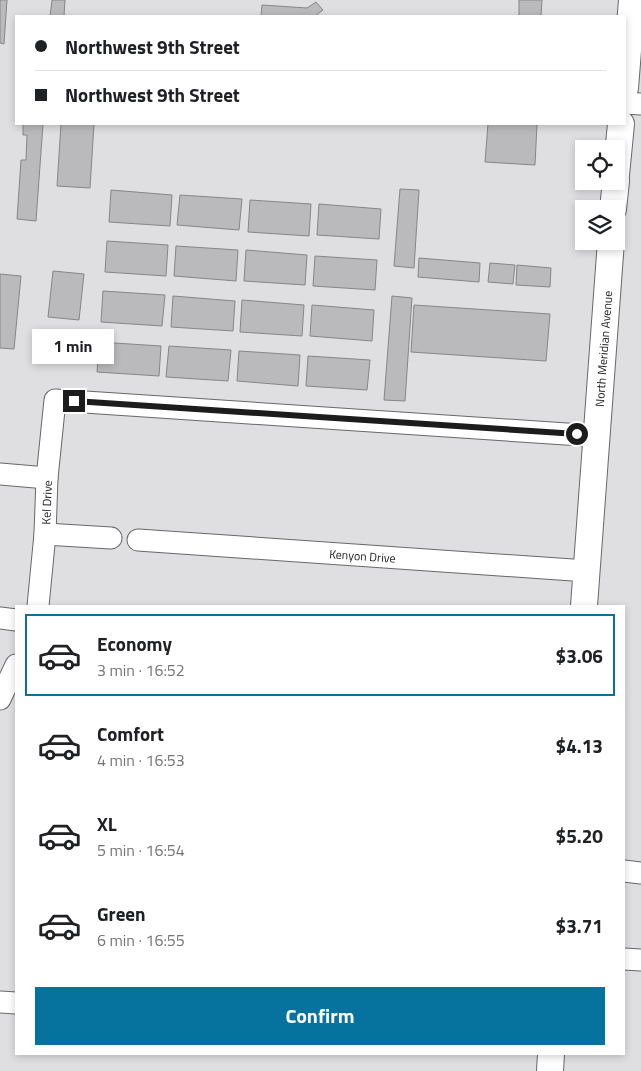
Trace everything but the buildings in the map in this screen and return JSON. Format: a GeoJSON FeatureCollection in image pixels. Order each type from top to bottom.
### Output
{"type":"FeatureCollection","features":[{"type":"Feature","properties":{"kind":"main road"},"geometry":{"type":"LineString","coordinates":[[626,75],[632,0]]}},
{"type":"Feature","properties":{"kind":"main road"},"geometry":{"type":"LineString","coordinates":[[619,140],[621,125]]}},
{"type":"Feature","properties":{"kind":"main road","name":"North Meridian Avenue"},"geometry":{"type":"LineString","coordinates":[[584,605],[609,250]]}},
{"type":"Feature","properties":{"kind":"main road"},"geometry":{"type":"LineString","coordinates":[[550,1071],[551,1055]]}},
{"type":"Feature","properties":{"kind":"street"},"geometry":{"type":"LineString","coordinates":[[626,103],[641,104]]}},
{"type":"Feature","properties":{"kind":"street","name":"Kel Drive"},"geometry":{"type":"LineString","coordinates":[[38,605],[45,534],[47,478],[55,400],[596,436]]}},
{"type":"Feature","properties":{"kind":"street"},"geometry":{"type":"LineString","coordinates":[[0,474],[47,478]]}},
{"type":"Feature","properties":{"kind":"street"},"geometry":{"type":"LineString","coordinates":[[45,534],[111,538]]}},
{"type":"Feature","properties":{"kind":"street","name":"Kenyon Drive"},"geometry":{"type":"LineString","coordinates":[[138,540],[587,571]]}},
{"type":"Feature","properties":{"kind":"street"},"geometry":{"type":"LineString","coordinates":[[0,618],[15,620]]}},
{"type":"Feature","properties":{"kind":"street"},"geometry":{"type":"LineString","coordinates":[[0,699],[15,668]]}},
{"type":"Feature","properties":{"kind":"street"},"geometry":{"type":"LineString","coordinates":[[625,871],[641,873]]}},
{"type":"Feature","properties":{"kind":"street"},"geometry":{"type":"LineString","coordinates":[[625,959],[641,960]]}},
{"type":"Feature","properties":{"kind":"street"},"geometry":{"type":"LineString","coordinates":[[0,1002],[15,1003]]}},
{"type":"Feature","properties":{"kind":"route"},"geometry":{"type":"LineString","coordinates":[[74,401],[577,434]]}}]}
